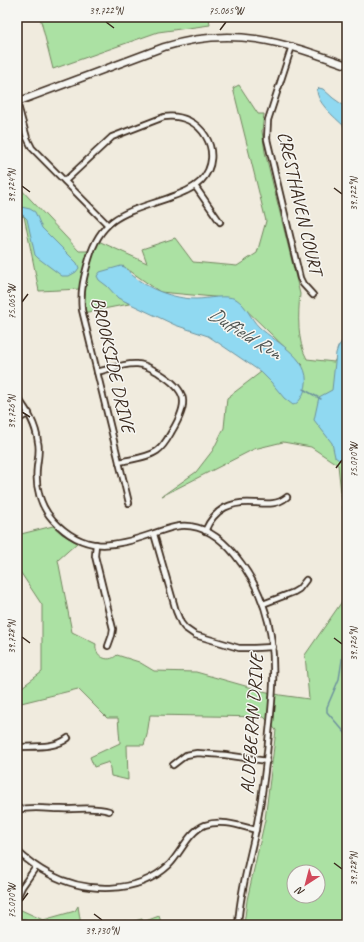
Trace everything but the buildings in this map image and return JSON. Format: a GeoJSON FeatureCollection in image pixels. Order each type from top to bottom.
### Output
{"type":"FeatureCollection","features":[{"type":"Feature","properties":{"kind":"street"},"geometry":{"type":"LineString","coordinates":[[107,224],[29,143],[17,102],[145,54],[184,41],[210,37],[262,39],[292,46],[347,65]]}},
{"type":"Feature","properties":{"kind":"street","name":"CRESTHAVEN COURT"},"geometry":{"type":"LineString","coordinates":[[292,46],[268,120],[267,139],[300,278],[302,284],[313,295]]}},
{"type":"Feature","properties":{"kind":"street","name":"BROOKSIDE DRIVE"},"geometry":{"type":"LineString","coordinates":[[65,181],[112,137],[159,118],[170,116],[184,117],[190,120],[197,125],[207,138],[211,151],[210,164],[205,175],[195,186],[177,195],[122,215],[107,224],[95,242],[81,291],[82,310],[129,503]]}},
{"type":"Feature","properties":{"kind":"street"},"geometry":{"type":"LineString","coordinates":[[195,186],[220,222]]}},
{"type":"Feature","properties":{"kind":"street"},"geometry":{"type":"LineString","coordinates":[[97,372],[132,364],[143,365],[172,381],[178,388],[182,397],[183,407],[181,416],[160,448],[151,455],[119,462]]}},
{"type":"Feature","properties":{"kind":"street","name":"ALDEBERAN DRIVE"},"geometry":{"type":"LineString","coordinates":[[17,397],[29,413],[34,424],[39,443],[37,483],[44,505],[54,520],[67,532],[81,540],[96,544],[118,544],[181,526],[206,531],[223,542],[237,558],[252,580],[263,604],[273,647],[273,691],[267,760],[256,830],[242,897],[238,925]]}},
{"type":"Feature","properties":{"kind":"street"},"geometry":{"type":"LineString","coordinates":[[17,420],[29,413]]}},
{"type":"Feature","properties":{"kind":"street"},"geometry":{"type":"LineString","coordinates":[[206,531],[214,515],[226,507],[240,503],[274,504],[281,502],[287,497]]}},
{"type":"Feature","properties":{"kind":"street"},"geometry":{"type":"LineString","coordinates":[[154,534],[176,611],[185,628],[196,635],[239,648],[273,647]]}},
{"type":"Feature","properties":{"kind":"street"},"geometry":{"type":"LineString","coordinates":[[96,544],[95,556],[113,629],[108,646]]}},
{"type":"Feature","properties":{"kind":"street"},"geometry":{"type":"LineString","coordinates":[[263,604],[294,592],[306,580]]}},
{"type":"Feature","properties":{"kind":"street"},"geometry":{"type":"LineString","coordinates":[[17,747],[58,744],[68,738]]}},
{"type":"Feature","properties":{"kind":"street"},"geometry":{"type":"LineString","coordinates":[[173,765],[186,755],[197,753],[267,760]]}},
{"type":"Feature","properties":{"kind":"street"},"geometry":{"type":"LineString","coordinates":[[17,810],[36,808],[95,808],[109,811]]}},
{"type":"Feature","properties":{"kind":"street"},"geometry":{"type":"LineString","coordinates":[[17,851],[36,867],[72,884],[96,888],[123,886],[141,882],[162,870],[175,858],[193,834],[207,824],[221,822],[256,830]]}},
{"type":"Feature","properties":{"kind":"street"},"geometry":{"type":"LineString","coordinates":[[17,898],[22,887],[36,867]]}},
{"type":"Feature","properties":{"kind":"green space"},"geometry":{"type":"Polygon","coordinates":[[[40,17],[209,17],[210,25],[158,32],[53,69],[40,17]]]}},
{"type":"Feature","properties":{"kind":"green space"},"geometry":{"type":"Polygon","coordinates":[[[239,85],[258,114],[264,114],[262,131],[265,152],[300,294],[299,328],[301,344],[307,359],[334,362],[347,338],[347,547],[338,465],[311,447],[283,442],[254,449],[162,496],[196,472],[213,450],[224,428],[227,398],[261,372],[303,365],[235,299],[160,292],[123,266],[110,288],[129,304],[83,313],[80,289],[39,291],[24,216],[17,218],[17,185],[79,251],[89,251],[94,239],[147,263],[142,249],[175,238],[193,262],[237,266],[257,253],[266,221],[233,88],[239,85]]]}},
{"type":"Feature","properties":{"kind":"green space"},"geometry":{"type":"Polygon","coordinates":[[[53,526],[62,534],[77,543],[58,560],[72,632],[96,644],[99,655],[106,659],[110,659],[117,655],[139,662],[154,671],[196,672],[263,691],[309,699],[305,655],[341,603],[347,587],[347,925],[244,925],[247,900],[265,820],[276,730],[264,717],[150,715],[144,745],[127,745],[128,780],[111,776],[109,762],[94,767],[90,757],[120,743],[118,718],[107,718],[78,689],[17,704],[17,687],[22,687],[42,672],[42,605],[17,567],[17,535],[53,526]]]}},
{"type":"Feature","properties":{"kind":"green space"},"geometry":{"type":"Polygon","coordinates":[[[78,906],[81,925],[38,925],[18,917],[19,909],[43,920],[75,911],[78,906]]]}},
{"type":"Feature","properties":{"kind":"green space"},"geometry":{"type":"Polygon","coordinates":[[[159,916],[162,925],[101,925],[126,921],[127,923],[142,919],[143,922],[159,916]]]}},
{"type":"Feature","properties":{"kind":"water"},"geometry":{"type":"Polygon","coordinates":[[[319,88],[323,89],[347,108],[347,129],[320,101],[317,90],[319,88]]]}},
{"type":"Feature","properties":{"kind":"water"},"geometry":{"type":"Polygon","coordinates":[[[17,206],[30,209],[35,212],[42,228],[77,263],[79,268],[76,272],[69,276],[62,276],[35,255],[27,219],[23,215],[17,215],[17,206]]]}},
{"type":"Feature","properties":{"kind":"water"},"geometry":{"type":"Polygon","coordinates":[[[121,266],[126,268],[132,275],[145,285],[169,295],[192,299],[221,297],[236,299],[243,305],[259,327],[293,354],[300,362],[305,371],[306,381],[304,392],[300,400],[293,405],[284,398],[261,372],[208,336],[175,325],[118,298],[99,280],[97,276],[100,272],[121,266]]]}},
{"type":"Feature","properties":{"kind":"water"},"geometry":{"type":"Polygon","coordinates":[[[347,334],[347,460],[339,460],[335,457],[332,443],[314,420],[319,397],[332,390],[336,353],[338,347],[347,334]]]}},
{"type":"Feature","properties":{"kind":"waterway","name":"Duffield Run"},"geometry":{"type":"LineString","coordinates":[[303,389],[321,399]]}},
{"type":"Feature","properties":{"kind":"waterway","name":"Duffield Run"},"geometry":{"type":"LineString","coordinates":[[347,629],[339,679],[327,707],[327,712],[347,735]]}}]}
